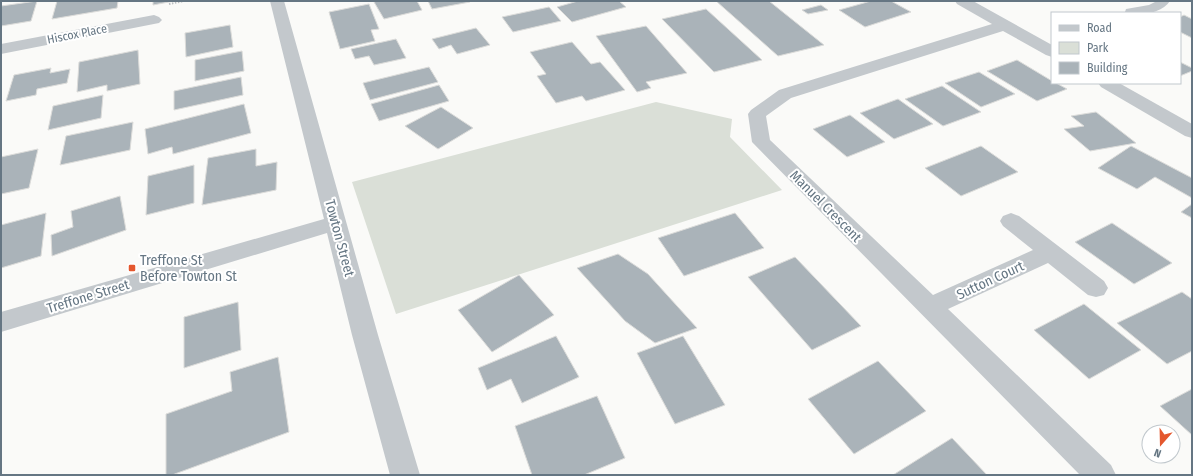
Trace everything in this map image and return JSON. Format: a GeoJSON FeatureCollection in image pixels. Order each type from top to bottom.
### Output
{"type":"FeatureCollection","features":[{"type":"Feature","properties":{"kind":"street","name":"Towton Street"},"geometry":{"type":"LineString","coordinates":[[277,1],[365,335],[405,475]]}},
{"type":"Feature","properties":{"kind":"street"},"geometry":{"type":"LineString","coordinates":[[962,1],[1051,51]]}},
{"type":"Feature","properties":{"kind":"street","name":"Hiscox Place"},"geometry":{"type":"LineString","coordinates":[[1,49],[154,20]]}},
{"type":"Feature","properties":{"kind":"street","name":"Manuel Crescent"},"geometry":{"type":"LineString","coordinates":[[1005,25],[786,94],[757,114],[761,142],[1101,475]]}},
{"type":"Feature","properties":{"kind":"street"},"geometry":{"type":"LineString","coordinates":[[1109,84],[1192,132]]}},
{"type":"Feature","properties":{"kind":"street"},"geometry":{"type":"LineString","coordinates":[[1011,221],[1096,288]]}},
{"type":"Feature","properties":{"kind":"street","name":"Treffone Street"},"geometry":{"type":"LineString","coordinates":[[1,322],[336,223]]}},
{"type":"Feature","properties":{"kind":"street","name":"Sutton Court"},"geometry":{"type":"LineString","coordinates":[[929,307],[1050,252]]}},
{"type":"Feature","properties":{"kind":"lane"},"geometry":{"type":"LineString","coordinates":[[1131,12],[1152,8],[1163,3],[1164,1]]}},
{"type":"Feature","properties":{"kind":"green space"},"geometry":{"type":"Polygon","coordinates":[[[656,102],[732,119],[730,137],[782,190],[396,314],[352,182],[656,102]]]}},
{"type":"Feature","properties":{"kind":"building"},"geometry":{"type":"Polygon","coordinates":[[[37,1],[31,21],[1,26],[1,6],[37,1]]]}},
{"type":"Feature","properties":{"kind":"building"},"geometry":{"type":"Polygon","coordinates":[[[57,1],[118,1],[117,8],[52,19],[57,1]]]}},
{"type":"Feature","properties":{"kind":"building"},"geometry":{"type":"Polygon","coordinates":[[[153,1],[174,1],[153,5],[153,1]]]}},
{"type":"Feature","properties":{"kind":"building"},"geometry":{"type":"Polygon","coordinates":[[[417,1],[422,10],[384,19],[374,2],[417,1]]]}},
{"type":"Feature","properties":{"kind":"building"},"geometry":{"type":"Polygon","coordinates":[[[428,1],[470,1],[470,2],[432,9],[428,1]]]}},
{"type":"Feature","properties":{"kind":"building"},"geometry":{"type":"Polygon","coordinates":[[[578,1],[619,1],[626,7],[572,22],[557,7],[578,1]]]}},
{"type":"Feature","properties":{"kind":"building"},"geometry":{"type":"Polygon","coordinates":[[[716,1],[769,1],[824,45],[778,56],[716,1]]]}},
{"type":"Feature","properties":{"kind":"building"},"geometry":{"type":"Polygon","coordinates":[[[871,1],[891,1],[911,12],[865,27],[839,10],[871,1]]]}},
{"type":"Feature","properties":{"kind":"building"},"geometry":{"type":"Polygon","coordinates":[[[369,4],[379,29],[371,30],[375,41],[340,49],[329,12],[369,4]]]}},
{"type":"Feature","properties":{"kind":"building"},"geometry":{"type":"Polygon","coordinates":[[[821,5],[828,10],[808,14],[802,10],[821,5]]]}},
{"type":"Feature","properties":{"kind":"building"},"geometry":{"type":"Polygon","coordinates":[[[549,7],[561,21],[513,32],[502,17],[549,7]]]}},
{"type":"Feature","properties":{"kind":"building"},"geometry":{"type":"Polygon","coordinates":[[[706,9],[762,60],[714,72],[662,19],[706,9]]]}},
{"type":"Feature","properties":{"kind":"building"},"geometry":{"type":"Polygon","coordinates":[[[1184,15],[1192,19],[1192,38],[1181,32],[1181,16],[1184,15]]]}},
{"type":"Feature","properties":{"kind":"building"},"geometry":{"type":"Polygon","coordinates":[[[230,25],[233,47],[186,57],[185,33],[230,25]]]}},
{"type":"Feature","properties":{"kind":"building"},"geometry":{"type":"Polygon","coordinates":[[[646,26],[687,73],[646,82],[651,88],[637,92],[596,36],[646,26]]]}},
{"type":"Feature","properties":{"kind":"building"},"geometry":{"type":"Polygon","coordinates":[[[476,28],[490,45],[457,54],[451,45],[439,49],[432,39],[476,28]]]}},
{"type":"Feature","properties":{"kind":"building"},"geometry":{"type":"Polygon","coordinates":[[[396,39],[406,58],[374,65],[369,56],[355,59],[351,49],[396,39]]]}},
{"type":"Feature","properties":{"kind":"building"},"geometry":{"type":"Polygon","coordinates":[[[572,42],[591,64],[600,62],[625,90],[586,101],[582,96],[556,103],[537,76],[546,74],[530,52],[572,42]]]}},
{"type":"Feature","properties":{"kind":"building"},"geometry":{"type":"Polygon","coordinates":[[[138,50],[140,84],[107,91],[107,85],[77,92],[79,62],[138,50]]]}},
{"type":"Feature","properties":{"kind":"building"},"geometry":{"type":"Polygon","coordinates":[[[242,51],[244,71],[195,81],[195,60],[242,51]]]}},
{"type":"Feature","properties":{"kind":"building"},"geometry":{"type":"Polygon","coordinates":[[[1017,60],[1051,80],[1051,84],[1058,84],[1067,89],[1037,101],[987,71],[1017,60]]]}},
{"type":"Feature","properties":{"kind":"building"},"geometry":{"type":"Polygon","coordinates":[[[1181,62],[1192,68],[1192,71],[1181,76],[1181,62]]]}},
{"type":"Feature","properties":{"kind":"building"},"geometry":{"type":"Polygon","coordinates":[[[429,67],[438,82],[370,100],[363,83],[429,67]]]}},
{"type":"Feature","properties":{"kind":"building"},"geometry":{"type":"Polygon","coordinates":[[[51,68],[50,73],[70,69],[67,83],[37,89],[36,95],[6,101],[14,75],[51,68]]]}},
{"type":"Feature","properties":{"kind":"building"},"geometry":{"type":"Polygon","coordinates":[[[979,72],[1015,94],[981,107],[945,83],[979,72]]]}},
{"type":"Feature","properties":{"kind":"building"},"geometry":{"type":"Polygon","coordinates":[[[241,77],[243,95],[174,110],[174,91],[241,77]]]}},
{"type":"Feature","properties":{"kind":"building"},"geometry":{"type":"Polygon","coordinates":[[[439,85],[449,101],[379,121],[371,104],[439,85]]]}},
{"type":"Feature","properties":{"kind":"building"},"geometry":{"type":"Polygon","coordinates":[[[942,86],[981,112],[943,126],[905,99],[942,86]]]}},
{"type":"Feature","properties":{"kind":"building"},"geometry":{"type":"Polygon","coordinates":[[[103,95],[101,118],[48,130],[53,106],[103,95]]]}},
{"type":"Feature","properties":{"kind":"building"},"geometry":{"type":"Polygon","coordinates":[[[898,99],[933,124],[894,139],[860,113],[898,99]]]}},
{"type":"Feature","properties":{"kind":"building"},"geometry":{"type":"Polygon","coordinates":[[[244,104],[251,133],[173,154],[172,147],[148,154],[145,129],[244,104]]]}},
{"type":"Feature","properties":{"kind":"building"},"geometry":{"type":"Polygon","coordinates":[[[441,107],[473,128],[438,149],[405,126],[441,107]]]}},
{"type":"Feature","properties":{"kind":"building"},"geometry":{"type":"Polygon","coordinates":[[[1096,112],[1136,143],[1090,151],[1064,129],[1084,126],[1071,116],[1096,112]]]}},
{"type":"Feature","properties":{"kind":"building"},"geometry":{"type":"Polygon","coordinates":[[[850,115],[885,142],[847,157],[813,129],[850,115]]]}},
{"type":"Feature","properties":{"kind":"building"},"geometry":{"type":"Polygon","coordinates":[[[133,122],[130,150],[60,165],[66,136],[133,122]]]}},
{"type":"Feature","properties":{"kind":"building"},"geometry":{"type":"Polygon","coordinates":[[[981,146],[1018,172],[961,196],[925,168],[981,146]]]}},
{"type":"Feature","properties":{"kind":"building"},"geometry":{"type":"Polygon","coordinates":[[[1131,146],[1192,178],[1192,198],[1155,177],[1137,189],[1098,168],[1131,146]]]}},
{"type":"Feature","properties":{"kind":"building"},"geometry":{"type":"Polygon","coordinates":[[[38,149],[29,188],[1,194],[1,157],[38,149]]]}},
{"type":"Feature","properties":{"kind":"building"},"geometry":{"type":"Polygon","coordinates":[[[256,149],[256,166],[277,162],[276,190],[202,205],[208,158],[256,149]]]}},
{"type":"Feature","properties":{"kind":"building"},"geometry":{"type":"Polygon","coordinates":[[[194,165],[194,203],[146,215],[148,176],[194,165]]]}},
{"type":"Feature","properties":{"kind":"building"},"geometry":{"type":"Polygon","coordinates":[[[120,196],[126,230],[52,256],[51,235],[73,227],[71,211],[120,196]]]}},
{"type":"Feature","properties":{"kind":"building"},"geometry":{"type":"Polygon","coordinates":[[[1192,204],[1192,218],[1181,212],[1192,204]]]}},
{"type":"Feature","properties":{"kind":"building"},"geometry":{"type":"Polygon","coordinates":[[[46,213],[41,256],[1,268],[1,225],[46,213]]]}},
{"type":"Feature","properties":{"kind":"building"},"geometry":{"type":"Polygon","coordinates":[[[735,213],[764,248],[684,276],[658,238],[735,213]]]}},
{"type":"Feature","properties":{"kind":"building"},"geometry":{"type":"Polygon","coordinates":[[[1112,223],[1172,263],[1134,284],[1075,242],[1112,223]]]}},
{"type":"Feature","properties":{"kind":"building"},"geometry":{"type":"Polygon","coordinates":[[[618,254],[648,274],[697,328],[655,343],[625,321],[577,268],[618,254]]]}},
{"type":"Feature","properties":{"kind":"building"},"geometry":{"type":"Polygon","coordinates":[[[795,257],[861,326],[812,350],[748,277],[795,257]]]}},
{"type":"Feature","properties":{"kind":"building"},"geometry":{"type":"Polygon","coordinates":[[[519,275],[554,315],[492,352],[458,310],[519,275]]]}},
{"type":"Feature","properties":{"kind":"building"},"geometry":{"type":"Polygon","coordinates":[[[1182,292],[1192,299],[1192,351],[1167,364],[1117,323],[1182,292]]]}},
{"type":"Feature","properties":{"kind":"building"},"geometry":{"type":"Polygon","coordinates":[[[238,302],[241,350],[184,368],[184,317],[238,302]]]}},
{"type":"Feature","properties":{"kind":"building"},"geometry":{"type":"Polygon","coordinates":[[[1084,304],[1141,350],[1089,379],[1034,330],[1084,304]]]}},
{"type":"Feature","properties":{"kind":"building"},"geometry":{"type":"Polygon","coordinates":[[[556,336],[579,377],[522,403],[511,379],[487,390],[478,368],[556,336]]]}},
{"type":"Feature","properties":{"kind":"building"},"geometry":{"type":"Polygon","coordinates":[[[683,336],[725,405],[675,424],[637,353],[683,336]]]}},
{"type":"Feature","properties":{"kind":"building"},"geometry":{"type":"Polygon","coordinates":[[[278,357],[289,432],[172,475],[166,475],[166,414],[232,391],[230,372],[278,357]]]}},
{"type":"Feature","properties":{"kind":"building"},"geometry":{"type":"Polygon","coordinates":[[[878,361],[926,411],[854,454],[808,399],[878,361]]]}},
{"type":"Feature","properties":{"kind":"building"},"geometry":{"type":"Polygon","coordinates":[[[1192,389],[1192,435],[1181,424],[1160,406],[1192,389]]]}},
{"type":"Feature","properties":{"kind":"building"},"geometry":{"type":"Polygon","coordinates":[[[597,396],[625,458],[584,475],[532,475],[515,426],[597,396]]]}},
{"type":"Feature","properties":{"kind":"building"},"geometry":{"type":"Polygon","coordinates":[[[952,438],[987,475],[893,475],[952,438]]]}},
{"type":"Feature","properties":{"kind":"place","name":"Treffone St Before Towton St"},"geometry":{"type":"Point","coordinates":[132,268]}}]}
